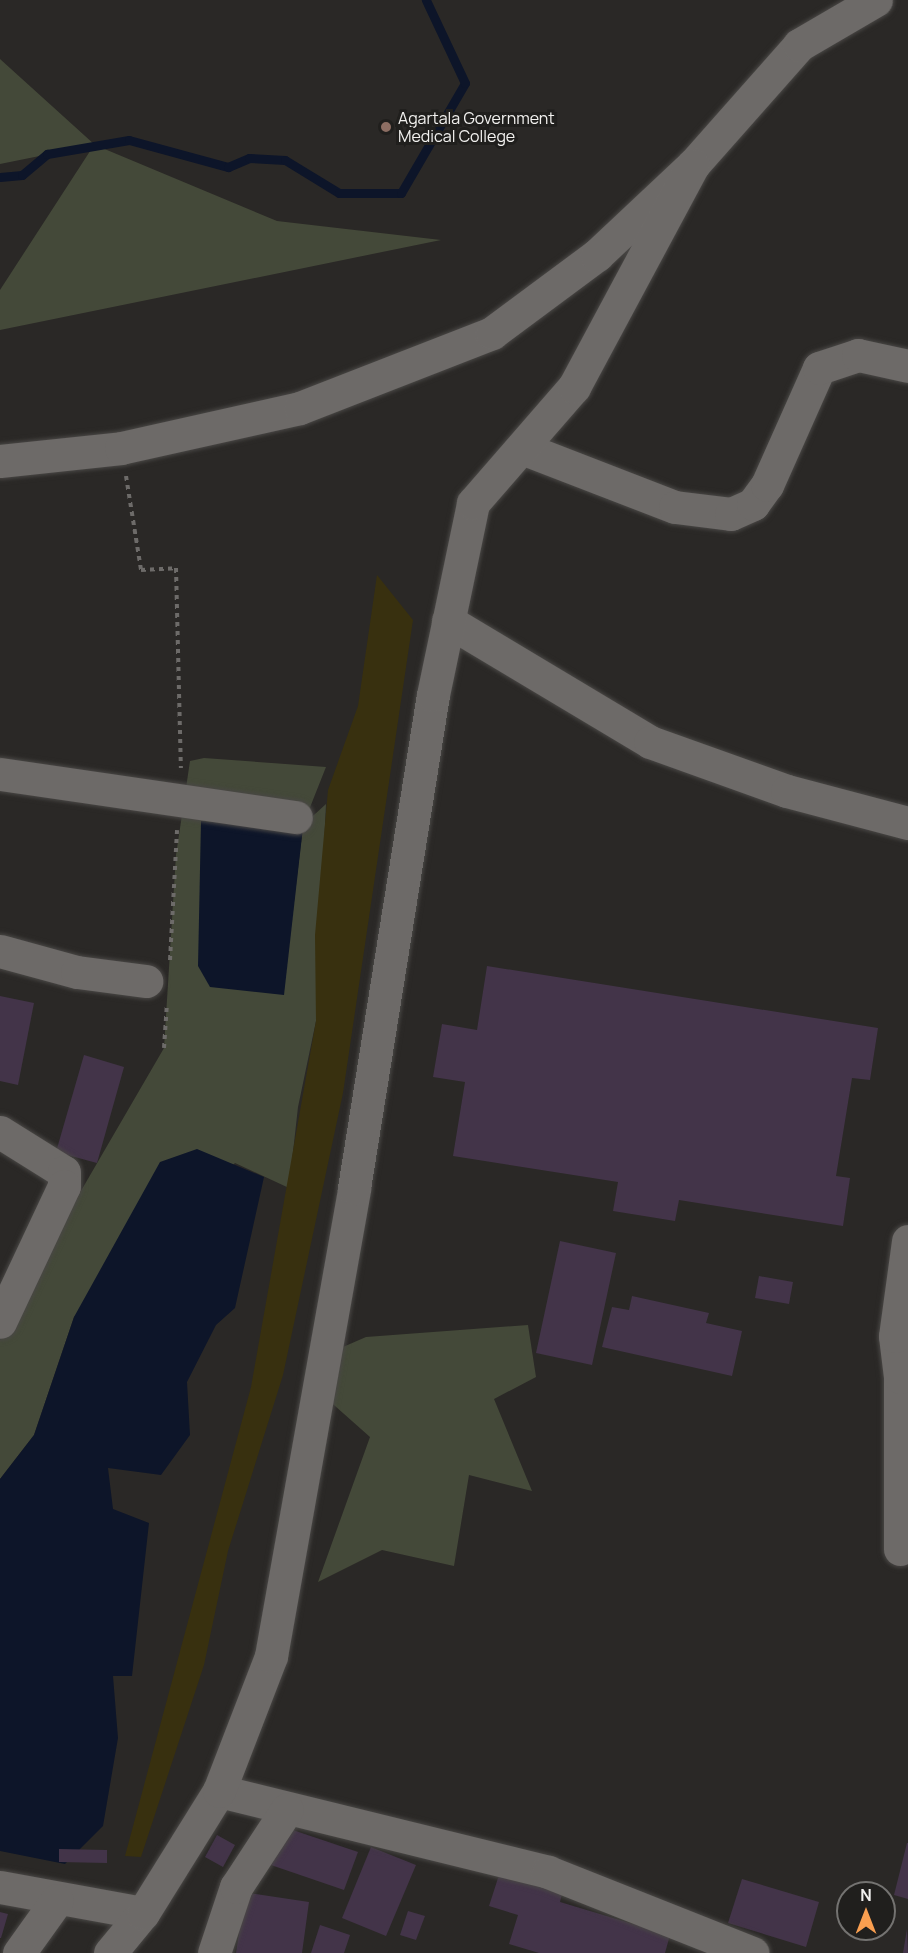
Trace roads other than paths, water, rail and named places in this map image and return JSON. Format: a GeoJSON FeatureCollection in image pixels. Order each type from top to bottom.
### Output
{"type":"FeatureCollection","features":[{"type":"Feature","properties":{"kind":"street"},"geometry":{"type":"LineString","coordinates":[[0,461],[121,448],[300,408],[492,333],[597,255],[693,165],[799,45],[824,0]]}},
{"type":"Feature","properties":{"kind":"street"},"geometry":{"type":"LineString","coordinates":[[799,45],[876,0]]}},
{"type":"Feature","properties":{"kind":"street"},"geometry":{"type":"LineString","coordinates":[[110,1953],[143,1913],[219,1791],[271,1656],[448,621],[473,503],[574,387],[693,165]]}},
{"type":"Feature","properties":{"kind":"street"},"geometry":{"type":"LineString","coordinates":[[522,448],[675,507],[731,514],[753,504],[767,485],[819,368],[858,355],[908,366]]}},
{"type":"Feature","properties":{"kind":"street"},"geometry":{"type":"LineString","coordinates":[[448,621],[650,742],[787,790],[908,823]]}},
{"type":"Feature","properties":{"kind":"street"},"geometry":{"type":"LineString","coordinates":[[0,774],[296,817]]}},
{"type":"Feature","properties":{"kind":"street"},"geometry":{"type":"LineString","coordinates":[[0,951],[77,972],[161,982]]}},
{"type":"Feature","properties":{"kind":"street"},"geometry":{"type":"LineString","coordinates":[[0,1132],[64,1172],[64,1186],[0,1322]]}},
{"type":"Feature","properties":{"kind":"street"},"geometry":{"type":"LineString","coordinates":[[900,1549],[900,1377],[895,1336],[908,1241]]}},
{"type":"Feature","properties":{"kind":"street"},"geometry":{"type":"LineString","coordinates":[[219,1791],[548,1872],[685,1940],[753,1953]]}},
{"type":"Feature","properties":{"kind":"street"},"geometry":{"type":"LineString","coordinates":[[214,1953],[236,1887],[288,1809]]}},
{"type":"Feature","properties":{"kind":"street"},"geometry":{"type":"LineString","coordinates":[[0,1887],[57,1900],[143,1913]]}},
{"type":"Feature","properties":{"kind":"street"},"geometry":{"type":"LineString","coordinates":[[19,1953],[57,1900]]}},
{"type":"Feature","properties":{"kind":"water"},"geometry":{"type":"Polygon","coordinates":[[[201,821],[303,827],[284,995],[210,987],[198,966],[201,821]]]}},
{"type":"Feature","properties":{"kind":"water"},"geometry":{"type":"Polygon","coordinates":[[[197,1149],[264,1177],[235,1308],[216,1325],[187,1382],[190,1435],[161,1475],[108,1468],[113,1509],[149,1523],[132,1676],[113,1676],[118,1738],[103,1826],[65,1864],[0,1851],[0,1479],[34,1435],[74,1317],[160,1162],[197,1149]]]}},
{"type":"Feature","properties":{"kind":"waterway"},"geometry":{"type":"LineString","coordinates":[[0,177],[22,175],[47,154],[129,140],[228,167],[249,158],[285,160],[339,193],[401,193],[465,83],[426,0]]}},
{"type":"Feature","properties":{"kind":"place","name":"Agartala Government Medical College"},"geometry":{"type":"Point","coordinates":[386,127]}}]}
